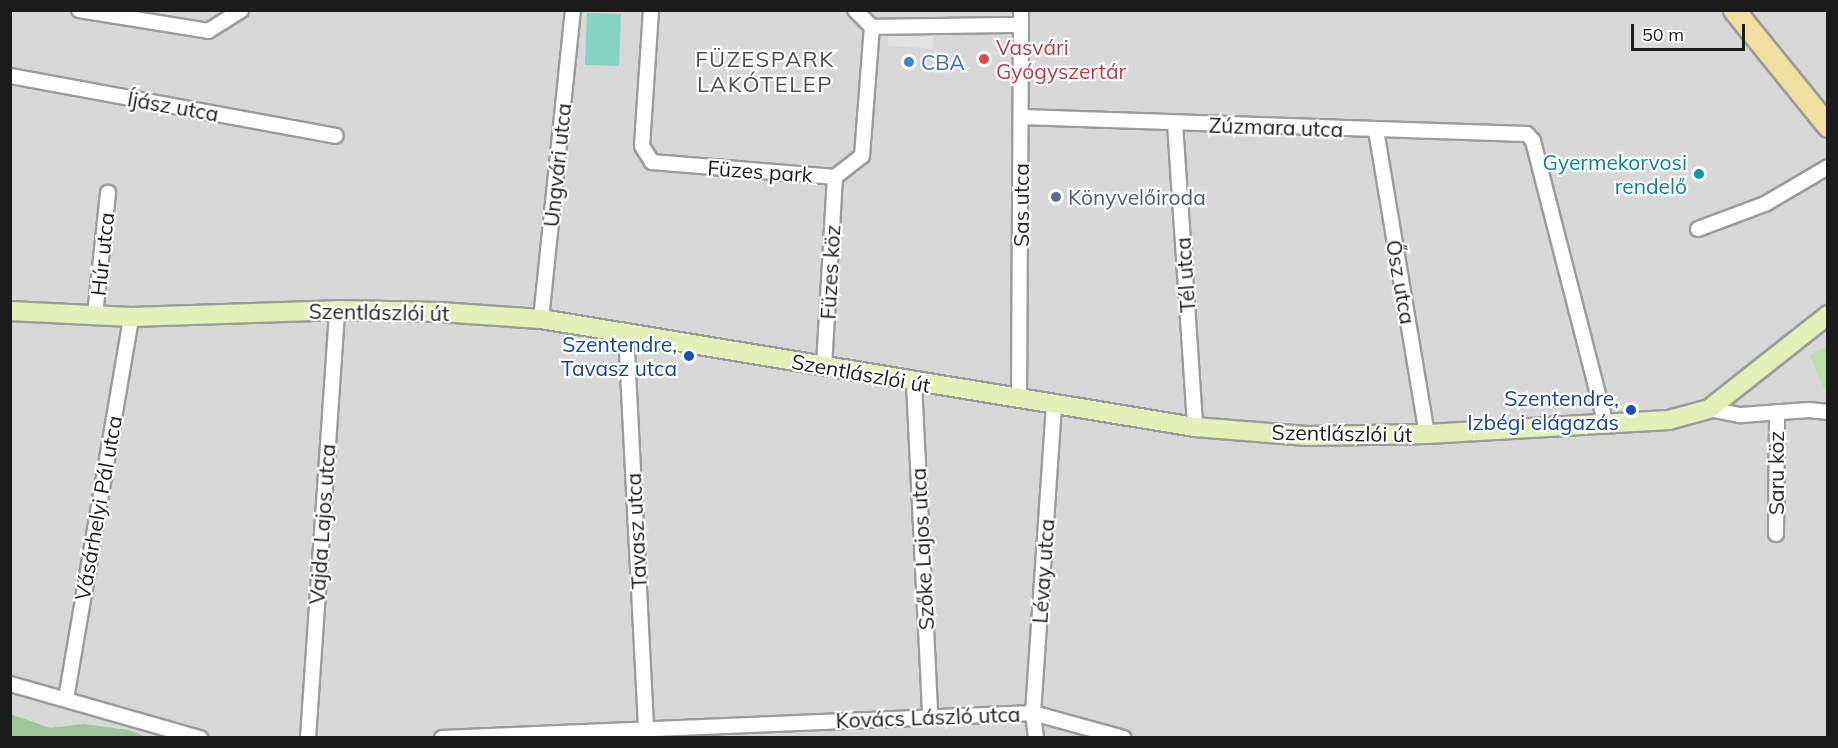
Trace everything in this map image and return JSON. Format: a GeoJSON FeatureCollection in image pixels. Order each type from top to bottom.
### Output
{"type":"FeatureCollection","features":[{"type":"Feature","properties":{"kind":"main road"},"geometry":{"type":"LineString","coordinates":[[1734,10],[1827,126]]}},
{"type":"Feature","properties":{"kind":"main road","name":"Szentlászlói út"},"geometry":{"type":"LineString","coordinates":[[10,311],[131,317],[337,310],[541,319],[914,383],[1195,427],[1307,436],[1427,434],[1669,420],[1709,409],[1825,319]]}},
{"type":"Feature","properties":{"kind":"street"},"geometry":{"type":"LineString","coordinates":[[79,10],[208,31],[241,10]]}},
{"type":"Feature","properties":{"kind":"street","name":"Ungvári utca"},"geometry":{"type":"LineString","coordinates":[[541,319],[573,10]]}},
{"type":"Feature","properties":{"kind":"street","name":"Füzes park"},"geometry":{"type":"LineString","coordinates":[[651,10],[642,146],[652,162],[835,177],[862,156],[872,27]]}},
{"type":"Feature","properties":{"kind":"street"},"geometry":{"type":"LineString","coordinates":[[855,10],[872,27],[1021,25]]}},
{"type":"Feature","properties":{"kind":"street","name":"Sas utca"},"geometry":{"type":"LineString","coordinates":[[1019,400],[1022,10]]}},
{"type":"Feature","properties":{"kind":"street","name":"Íjász utca"},"geometry":{"type":"LineString","coordinates":[[10,76],[336,136]]}},
{"type":"Feature","properties":{"kind":"street","name":"Zúzmara utca"},"geometry":{"type":"LineString","coordinates":[[1022,117],[1531,137],[1606,425]]}},
{"type":"Feature","properties":{"kind":"street","name":"Tél utca"},"geometry":{"type":"LineString","coordinates":[[1175,123],[1195,427]]}},
{"type":"Feature","properties":{"kind":"street","name":"Ősz utca"},"geometry":{"type":"LineString","coordinates":[[1376,130],[1427,434]]}},
{"type":"Feature","properties":{"kind":"street"},"geometry":{"type":"LineString","coordinates":[[1698,229],[1766,204],[1827,166]]}},
{"type":"Feature","properties":{"kind":"street","name":"Füzes köz"},"geometry":{"type":"LineString","coordinates":[[824,367],[835,177]]}},
{"type":"Feature","properties":{"kind":"street","name":"Húr utca"},"geometry":{"type":"LineString","coordinates":[[95,315],[108,193]]}},
{"type":"Feature","properties":{"kind":"street","name":"Vajda Lajos utca"},"geometry":{"type":"LineString","coordinates":[[308,738],[337,310]]}},
{"type":"Feature","properties":{"kind":"street","name":"Vásárhelyi Pál utca"},"geometry":{"type":"LineString","coordinates":[[66,699],[131,317]]}},
{"type":"Feature","properties":{"kind":"street","name":"Tavasz utca"},"geometry":{"type":"LineString","coordinates":[[626,332],[646,729]]}},
{"type":"Feature","properties":{"kind":"street","name":"Szőke Lajos utca"},"geometry":{"type":"LineString","coordinates":[[914,383],[930,715]]}},
{"type":"Feature","properties":{"kind":"street","name":"Lévay utca"},"geometry":{"type":"LineString","coordinates":[[1036,738],[1033,713],[1054,405]]}},
{"type":"Feature","properties":{"kind":"street","name":"Szentlászlói út"},"geometry":{"type":"LineString","coordinates":[[1709,409],[1742,415],[1827,412]]}},
{"type":"Feature","properties":{"kind":"street","name":"Saru köz"},"geometry":{"type":"LineString","coordinates":[[1776,534],[1777,412]]}},
{"type":"Feature","properties":{"kind":"street"},"geometry":{"type":"LineString","coordinates":[[10,684],[200,738]]}},
{"type":"Feature","properties":{"kind":"street","name":"Kovács László utca"},"geometry":{"type":"LineString","coordinates":[[442,738],[930,715],[1033,713],[1124,738]]}},
{"type":"Feature","properties":{"kind":"shaded area"},"geometry":{"type":"Polygon","coordinates":[[[11,11],[1827,11],[1827,737],[11,737],[11,11]]]}},
{"type":"Feature","properties":{"kind":"shaded area"},"geometry":{"type":"Polygon","coordinates":[[[587,13],[621,14],[619,66],[585,65],[587,13]]]}},
{"type":"Feature","properties":{"kind":"shaded area"},"geometry":{"type":"Polygon","coordinates":[[[1021,18],[934,26],[932,48],[888,46],[890,19],[1021,18]]]}},
{"type":"Feature","properties":{"kind":"green space"},"geometry":{"type":"Polygon","coordinates":[[[1827,346],[1827,388],[1823,388],[1810,355],[1827,346]]]}},
{"type":"Feature","properties":{"kind":"green space"},"geometry":{"type":"Polygon","coordinates":[[[10,714],[50,728],[84,724],[129,730],[146,737],[11,737],[10,714]]]}},
{"type":"Feature","properties":{"kind":"place","name":"Vasvári Gyógyszertár"},"geometry":{"type":"Point","coordinates":[984,59]}},
{"type":"Feature","properties":{"kind":"place","name":"CBA"},"geometry":{"type":"Point","coordinates":[909,62]}},
{"type":"Feature","properties":{"kind":"place","name":"Gyermekorvosi rendelő"},"geometry":{"type":"Point","coordinates":[1699,174]}},
{"type":"Feature","properties":{"kind":"place","name":"Könyvelőiroda"},"geometry":{"type":"Point","coordinates":[1056,197]}},
{"type":"Feature","properties":{"kind":"place","name":"Szentendre, Tavasz utca"},"geometry":{"type":"Point","coordinates":[689,356]}},
{"type":"Feature","properties":{"kind":"place","name":"Szentendre, Izbégi elágazás"},"geometry":{"type":"Point","coordinates":[1631,410]}},
{"type":"Feature","properties":{"kind":"district","name":"FÜZESPARK LAKÓTELEP"},"geometry":{"type":"Point","coordinates":[765,72]}}]}
